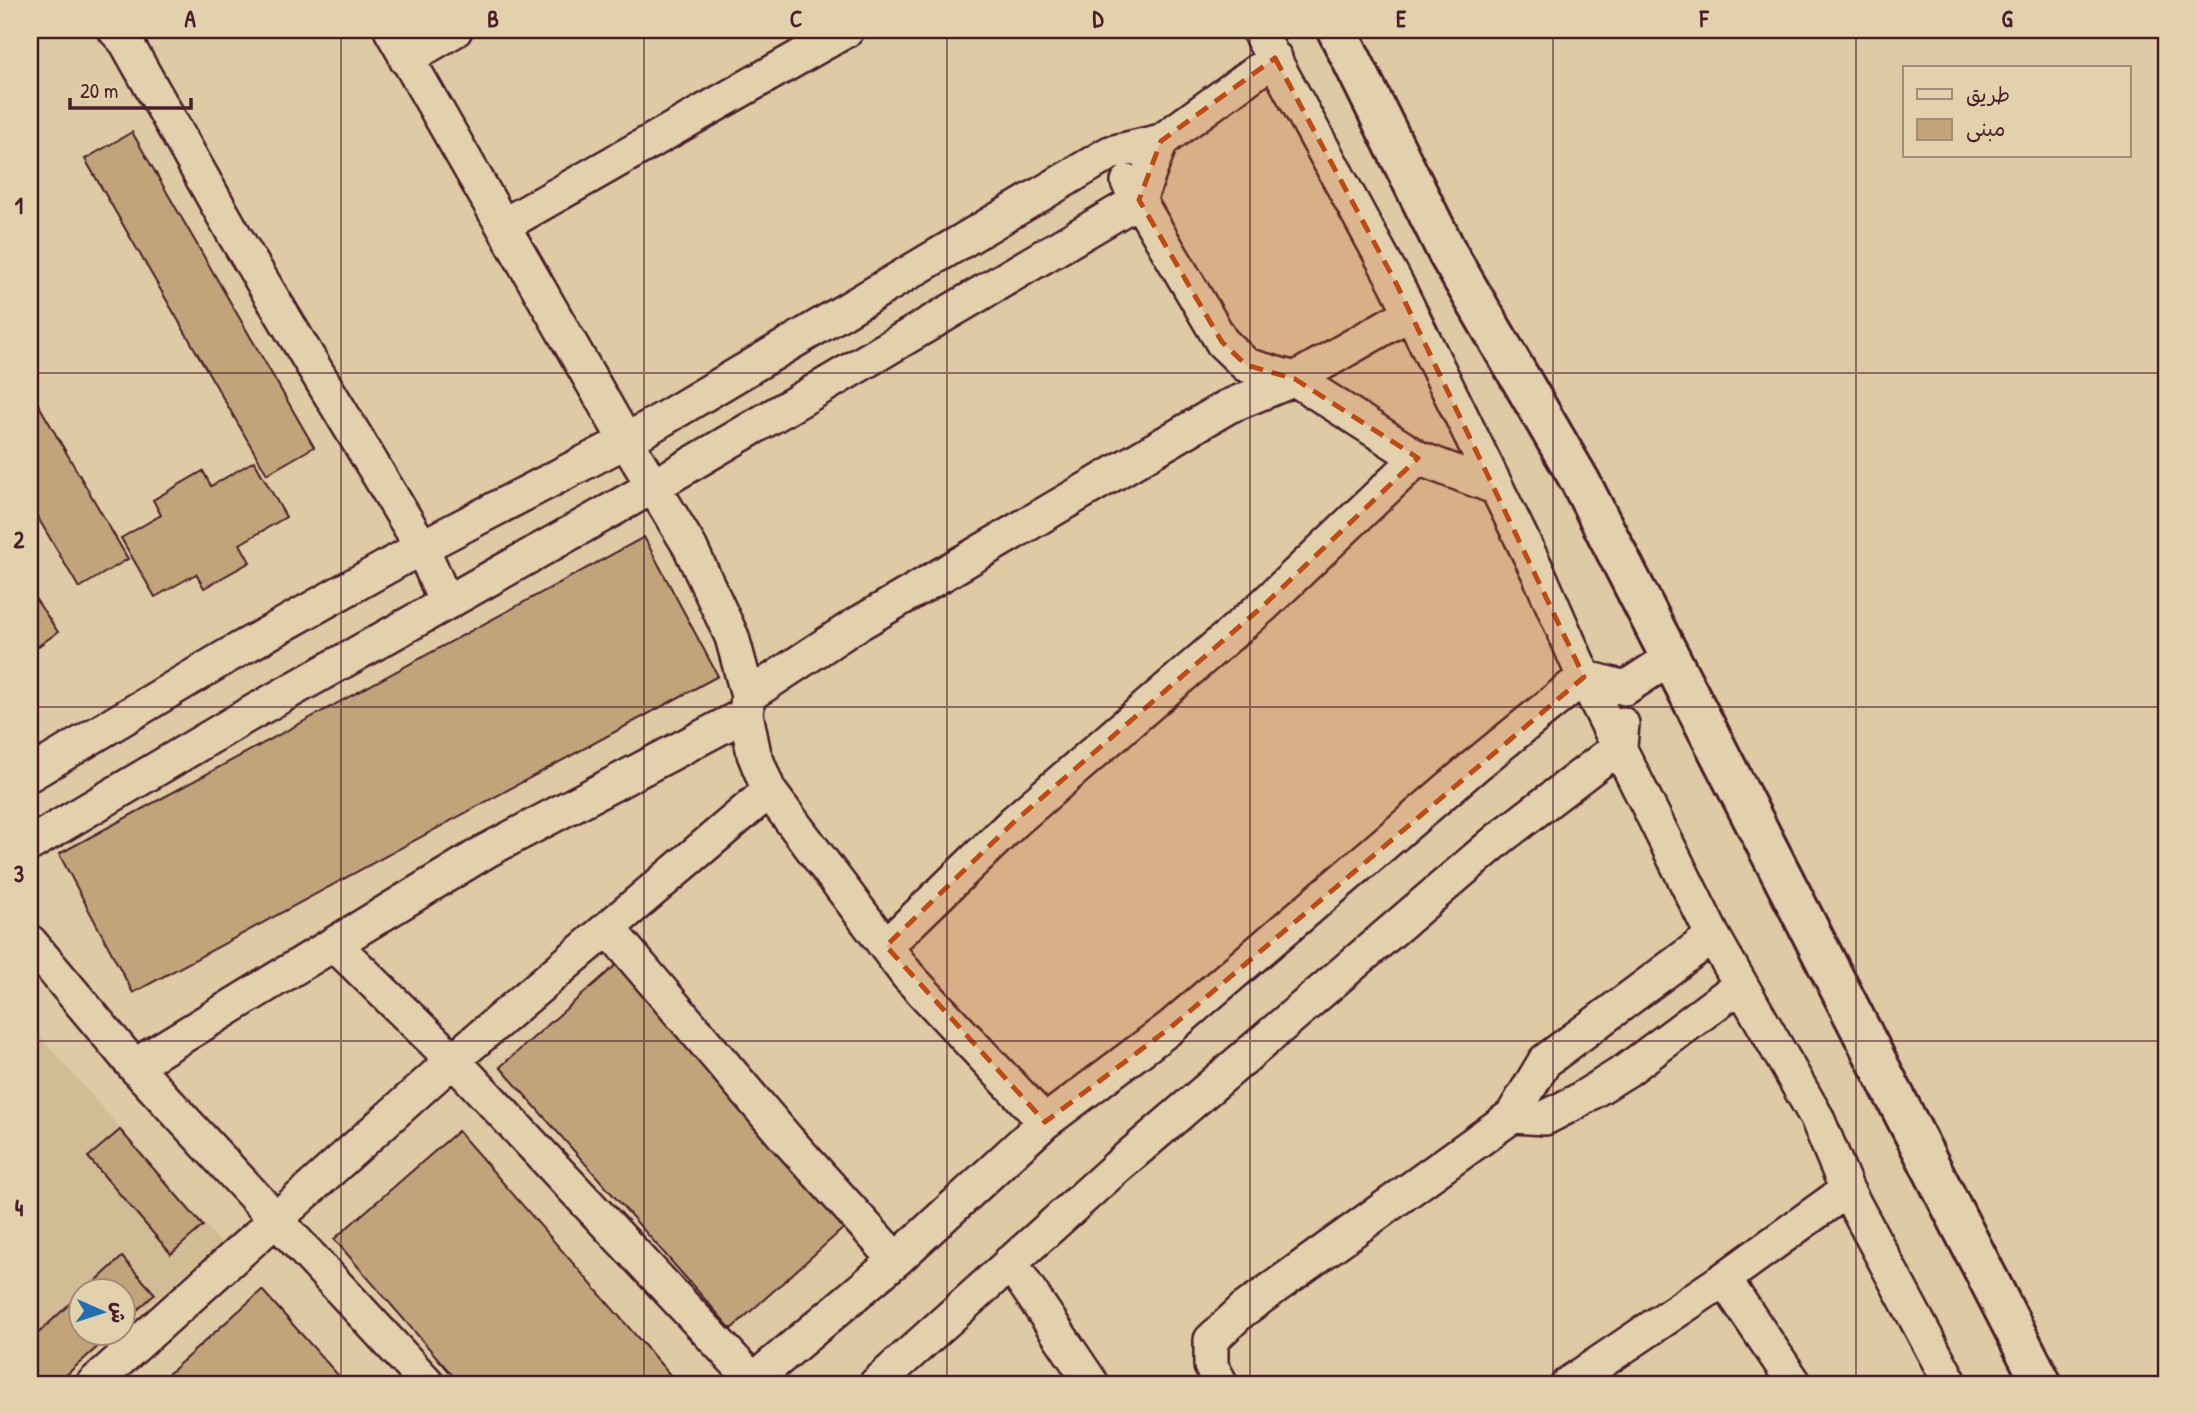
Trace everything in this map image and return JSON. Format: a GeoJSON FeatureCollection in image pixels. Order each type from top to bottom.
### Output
{"type":"FeatureCollection","features":[{"type":"Feature","properties":{"kind":"main road"},"geometry":{"type":"LineString","coordinates":[[1337,30],[1448,254],[1580,481],[2042,1384]]}},
{"type":"Feature","properties":{"kind":"street"},"geometry":{"type":"LineString","coordinates":[[115,30],[125,42],[235,236],[422,547],[446,603]]}},
{"type":"Feature","properties":{"kind":"street"},"geometry":{"type":"LineString","coordinates":[[391,30],[626,441],[690,547],[733,637],[754,754],[769,791],[908,976],[1045,1122]]}},
{"type":"Feature","properties":{"kind":"street"},"geometry":{"type":"LineString","coordinates":[[406,59],[455,30]]}},
{"type":"Feature","properties":{"kind":"street"},"geometry":{"type":"LineString","coordinates":[[504,225],[847,30]]}},
{"type":"Feature","properties":{"kind":"street"},"geometry":{"type":"LineString","coordinates":[[1258,30],[1410,313],[1497,488],[1584,677],[1713,936],[1739,986],[1817,1118],[1847,1190],[1951,1384]]}},
{"type":"Feature","properties":{"kind":"street"},"geometry":{"type":"LineString","coordinates":[[30,774],[224,658],[422,547],[626,441],[1110,153],[1161,141],[1275,58]]}},
{"type":"Feature","properties":{"kind":"street"},"geometry":{"type":"LineString","coordinates":[[30,844],[246,716],[654,486],[1139,200],[1161,141]]}},
{"type":"Feature","properties":{"kind":"street"},"geometry":{"type":"LineString","coordinates":[[1110,153],[1222,342],[1246,365],[1295,379],[1418,458],[1497,488]]}},
{"type":"Feature","properties":{"kind":"street"},"geometry":{"type":"LineString","coordinates":[[134,1066],[486,851],[747,705],[851,628],[1020,527],[1227,407],[1295,379],[1410,313]]}},
{"type":"Feature","properties":{"kind":"street"},"geometry":{"type":"LineString","coordinates":[[886,946],[1015,821],[1263,606],[1418,458]]}},
{"type":"Feature","properties":{"kind":"street"},"geometry":{"type":"LineString","coordinates":[[1584,677],[1625,688],[1671,658]]}},
{"type":"Feature","properties":{"kind":"street"},"geometry":{"type":"LineString","coordinates":[[334,944],[453,1060],[751,1382],[895,1259],[1045,1122],[1171,1027],[1476,765],[1584,677]]}},
{"type":"Feature","properties":{"kind":"street"},"geometry":{"type":"LineString","coordinates":[[876,1384],[1010,1262],[1500,838],[1620,747],[1625,688]]}},
{"type":"Feature","properties":{"kind":"street"},"geometry":{"type":"LineString","coordinates":[[93,1384],[453,1060],[769,791]]}},
{"type":"Feature","properties":{"kind":"street"},"geometry":{"type":"LineString","coordinates":[[608,928],[786,1138],[895,1259]]}},
{"type":"Feature","properties":{"kind":"street"},"geometry":{"type":"LineString","coordinates":[[1221,1384],[1211,1366],[1211,1340],[1242,1310],[1512,1116],[1545,1060],[1713,936]]}},
{"type":"Feature","properties":{"kind":"street"},"geometry":{"type":"LineString","coordinates":[[30,942],[134,1066],[428,1384]]}},
{"type":"Feature","properties":{"kind":"street"},"geometry":{"type":"LineString","coordinates":[[1512,1116],[1545,1118],[1576,1102],[1627,1070],[1739,986]]}},
{"type":"Feature","properties":{"kind":"street"},"geometry":{"type":"LineString","coordinates":[[1568,1384],[1724,1279],[1847,1190]]}},
{"type":"Feature","properties":{"kind":"street"},"geometry":{"type":"LineString","coordinates":[[1010,1262],[1092,1384]]}},
{"type":"Feature","properties":{"kind":"street"},"geometry":{"type":"LineString","coordinates":[[1724,1279],[1795,1384]]}},
{"type":"Feature","properties":{"kind":"highlighted area"},"geometry":{"type":"Polygon","coordinates":[[[1275,58],[1396,283],[1584,677],[1171,1027],[1045,1122],[886,946],[1015,821],[1263,606],[1418,458],[1295,379],[1246,365],[1222,342],[1139,200],[1161,141],[1275,58]]]}},
{"type":"Feature","properties":{"kind":"shaded area"},"geometry":{"type":"Polygon","coordinates":[[[30,1025],[221,1243],[136,1317],[136,1278],[66,1278],[66,1348],[99,1348],[57,1384],[30,1384],[30,1025]]]}},
{"type":"Feature","properties":{"kind":"building"},"geometry":{"type":"Polygon","coordinates":[[[132,132],[314,447],[267,474],[85,159],[132,132]]]}},
{"type":"Feature","properties":{"kind":"building"},"geometry":{"type":"Polygon","coordinates":[[[30,390],[128,559],[79,588],[30,504],[30,390]]]}},
{"type":"Feature","properties":{"kind":"building"},"geometry":{"type":"Polygon","coordinates":[[[254,461],[286,517],[240,544],[250,562],[204,588],[196,574],[155,597],[121,538],[161,515],[153,500],[203,471],[211,486],[254,461]]]}},
{"type":"Feature","properties":{"kind":"building"},"geometry":{"type":"Polygon","coordinates":[[[644,537],[718,676],[133,993],[59,854],[644,537]]]}},
{"type":"Feature","properties":{"kind":"building"},"geometry":{"type":"Polygon","coordinates":[[[30,591],[58,632],[30,652],[30,591]]]}},
{"type":"Feature","properties":{"kind":"building"},"geometry":{"type":"Polygon","coordinates":[[[616,965],[846,1226],[731,1329],[500,1067],[616,965]]]}},
{"type":"Feature","properties":{"kind":"building"},"geometry":{"type":"Polygon","coordinates":[[[120,1130],[203,1226],[171,1254],[88,1157],[120,1130]]]}},
{"type":"Feature","properties":{"kind":"building"},"geometry":{"type":"Polygon","coordinates":[[[458,1131],[678,1384],[460,1384],[334,1239],[458,1131]]]}},
{"type":"Feature","properties":{"kind":"building"},"geometry":{"type":"Polygon","coordinates":[[[122,1257],[155,1294],[136,1311],[136,1278],[99,1278],[122,1257]]]}},
{"type":"Feature","properties":{"kind":"building"},"geometry":{"type":"Polygon","coordinates":[[[262,1290],[346,1384],[157,1384],[262,1290]]]}},
{"type":"Feature","properties":{"kind":"building"},"geometry":{"type":"Polygon","coordinates":[[[66,1307],[66,1348],[96,1348],[56,1384],[30,1384],[30,1341],[66,1307]]]}}]}
